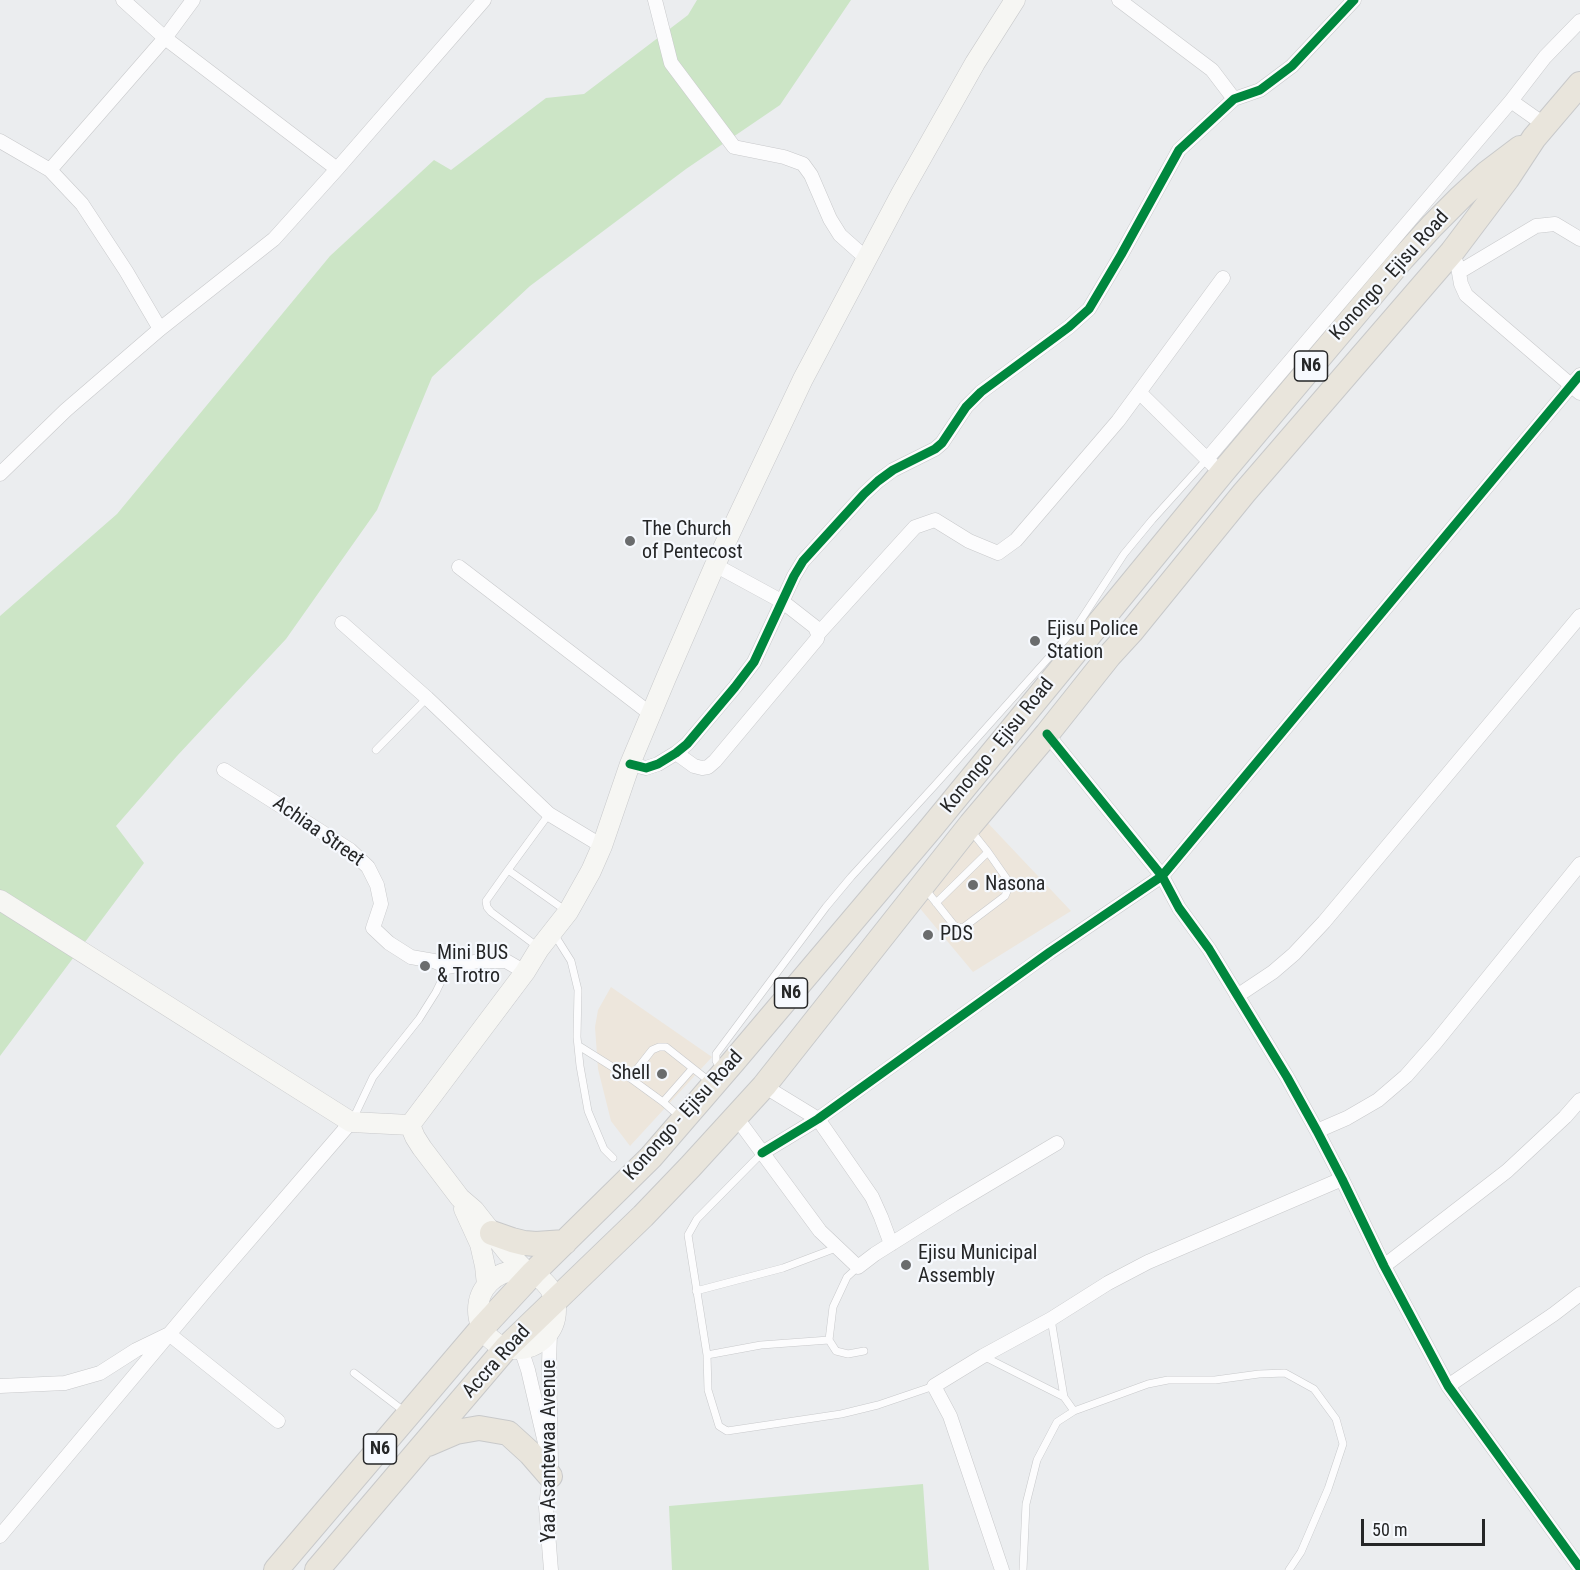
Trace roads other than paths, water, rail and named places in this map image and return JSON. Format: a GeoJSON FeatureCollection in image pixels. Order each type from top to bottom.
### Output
{"type":"FeatureCollection","features":[{"type":"Feature","properties":{"kind":"highway","name":"Konongo - Ejisu Road"},"geometry":{"type":"LineString","coordinates":[[690,1167],[764,1086],[929,894],[968,828],[1244,493],[1455,262],[1539,131],[1580,84]]}},
{"type":"Feature","properties":{"kind":"highway","name":"Konongo - Ejisu Road"},"geometry":{"type":"LineString","coordinates":[[276,1570],[529,1272],[565,1242],[651,1157],[719,1079],[931,828],[1214,466],[1342,329],[1432,226],[1487,173],[1539,131]]}},
{"type":"Feature","properties":{"kind":"highway","name":"Accra Road"},"geometry":{"type":"LineString","coordinates":[[317,1570],[423,1446],[556,1299],[621,1238],[690,1167]]}},
{"type":"Feature","properties":{"kind":"highway"},"geometry":{"type":"LineString","coordinates":[[492,1233],[524,1243],[565,1242]]}},
{"type":"Feature","properties":{"kind":"highway"},"geometry":{"type":"LineString","coordinates":[[423,1446],[456,1432],[479,1428],[508,1432],[551,1471]]}},
{"type":"Feature","properties":{"kind":"main road"},"geometry":{"type":"LineString","coordinates":[[410,1125],[568,912],[591,871],[630,764],[666,678],[803,379],[975,63],[1015,0]]}},
{"type":"Feature","properties":{"kind":"main road"},"geometry":{"type":"LineString","coordinates":[[0,900],[351,1122],[410,1125]]}},
{"type":"Feature","properties":{"kind":"main road"},"geometry":{"type":"LineString","coordinates":[[410,1125],[422,1148],[460,1198],[474,1210],[508,1253],[529,1272],[548,1284],[556,1299],[556,1317],[550,1332],[542,1340],[532,1346],[514,1348],[496,1343],[482,1328],[478,1317],[481,1294],[495,1277],[515,1270],[529,1272]]}},
{"type":"Feature","properties":{"kind":"main road"},"geometry":{"type":"LineString","coordinates":[[460,1198],[480,1244],[487,1285]]}},
{"type":"Feature","properties":{"kind":"street"},"geometry":{"type":"LineString","coordinates":[[123,0],[165,38],[338,169]]}},
{"type":"Feature","properties":{"kind":"street"},"geometry":{"type":"LineString","coordinates":[[50,170],[165,38],[193,0]]}},
{"type":"Feature","properties":{"kind":"street"},"geometry":{"type":"LineString","coordinates":[[0,474],[66,410],[160,329],[274,239],[338,169],[484,0]]}},
{"type":"Feature","properties":{"kind":"street"},"geometry":{"type":"LineString","coordinates":[[655,0],[671,63],[734,147],[784,157],[803,164],[811,175],[830,219],[840,235],[867,259]]}},
{"type":"Feature","properties":{"kind":"street"},"geometry":{"type":"LineString","coordinates":[[1119,0],[1212,70],[1234,99]]}},
{"type":"Feature","properties":{"kind":"street"},"geometry":{"type":"LineString","coordinates":[[630,764],[646,768],[658,764],[676,753],[693,736],[753,662],[803,561],[878,481],[893,470],[935,449],[942,443],[966,407],[981,392],[1069,327],[1089,309],[1179,150],[1234,99],[1260,90],[1292,66],[1354,0]]}},
{"type":"Feature","properties":{"kind":"street"},"geometry":{"type":"LineString","coordinates":[[1140,393],[1214,466],[1545,57],[1580,21]]}},
{"type":"Feature","properties":{"kind":"street"},"geometry":{"type":"LineString","coordinates":[[1511,101],[1539,131]]}},
{"type":"Feature","properties":{"kind":"street"},"geometry":{"type":"LineString","coordinates":[[0,141],[50,170],[82,204],[126,271],[160,329]]}},
{"type":"Feature","properties":{"kind":"street"},"geometry":{"type":"LineString","coordinates":[[762,1153],[818,1119],[1050,952],[1162,876],[1577,385],[1466,295],[1455,262],[1536,226],[1555,224],[1580,239]]}},
{"type":"Feature","properties":{"kind":"street"},"geometry":{"type":"LineString","coordinates":[[676,753],[694,766],[702,768],[708,767],[715,761],[817,639],[818,634],[915,527],[935,520],[969,542],[998,553],[1016,540],[1118,422],[1223,278]]}},
{"type":"Feature","properties":{"kind":"street"},"geometry":{"type":"LineString","coordinates":[[716,565],[783,602],[815,627],[818,634]]}},
{"type":"Feature","properties":{"kind":"street"},"geometry":{"type":"LineString","coordinates":[[459,567],[652,715]]}},
{"type":"Feature","properties":{"kind":"street"},"geometry":{"type":"LineString","coordinates":[[1237,996],[1274,972],[1324,922],[1580,616]]}},
{"type":"Feature","properties":{"kind":"street"},"geometry":{"type":"LineString","coordinates":[[342,623],[428,698],[549,814],[602,846]]}},
{"type":"Feature","properties":{"kind":"street"},"geometry":{"type":"LineString","coordinates":[[1047,734],[1162,876],[1179,908],[1209,949],[1317,1131],[1384,1266],[1448,1386],[1580,1568]]}},
{"type":"Feature","properties":{"kind":"street","name":"Achiaa Street"},"geometry":{"type":"LineString","coordinates":[[224,770],[350,850],[368,867],[377,885],[381,904],[373,928],[389,943],[411,957],[434,961],[448,967],[479,961],[506,962],[525,972]]}},
{"type":"Feature","properties":{"kind":"street"},"geometry":{"type":"LineString","coordinates":[[1317,1131],[1347,1118],[1378,1100],[1406,1076],[1580,864]]}},
{"type":"Feature","properties":{"kind":"street"},"geometry":{"type":"LineString","coordinates":[[764,1086],[818,1119],[872,1197],[891,1244]]}},
{"type":"Feature","properties":{"kind":"street"},"geometry":{"type":"LineString","coordinates":[[1384,1266],[1508,1171],[1580,1100]]}},
{"type":"Feature","properties":{"kind":"street"},"geometry":{"type":"LineString","coordinates":[[736,1117],[820,1231],[858,1267],[953,1205],[1057,1143]]}},
{"type":"Feature","properties":{"kind":"street"},"geometry":{"type":"LineString","coordinates":[[0,1536],[351,1122]]}},
{"type":"Feature","properties":{"kind":"street"},"geometry":{"type":"LineString","coordinates":[[1002,1570],[950,1416],[934,1386],[1051,1319],[1108,1283],[1148,1262],[1342,1179]]}},
{"type":"Feature","properties":{"kind":"street"},"geometry":{"type":"LineString","coordinates":[[1448,1386],[1580,1294]]}},
{"type":"Feature","properties":{"kind":"street","name":"Yaa Asantewaa Avenue"},"geometry":{"type":"LineString","coordinates":[[550,1332],[551,1471],[546,1507],[551,1570]]}},
{"type":"Feature","properties":{"kind":"street"},"geometry":{"type":"LineString","coordinates":[[0,1386],[65,1383],[100,1374],[136,1350],[169,1334]]}},
{"type":"Feature","properties":{"kind":"street"},"geometry":{"type":"LineString","coordinates":[[169,1334],[278,1421]]}},
{"type":"Feature","properties":{"kind":"street"},"geometry":{"type":"LineString","coordinates":[[514,1348],[551,1471]]}},
{"type":"Feature","properties":{"kind":"lane"},"geometry":{"type":"LineString","coordinates":[[376,750],[428,698]]}},
{"type":"Feature","properties":{"kind":"lane"},"geometry":{"type":"LineString","coordinates":[[539,949],[491,912],[486,901],[549,814]]}},
{"type":"Feature","properties":{"kind":"lane"},"geometry":{"type":"LineString","coordinates":[[968,828],[988,852],[1009,882],[1005,896],[964,927],[958,928],[929,894],[988,852]]}},
{"type":"Feature","properties":{"kind":"lane"},"geometry":{"type":"LineString","coordinates":[[508,870],[568,912]]}},
{"type":"Feature","properties":{"kind":"lane"},"geometry":{"type":"LineString","coordinates":[[553,932],[571,961],[578,990],[577,1037],[588,1111],[604,1149],[613,1158]]}},
{"type":"Feature","properties":{"kind":"lane"},"geometry":{"type":"LineString","coordinates":[[351,1122],[373,1077],[418,1019],[436,992],[448,967]]}},
{"type":"Feature","properties":{"kind":"lane"},"geometry":{"type":"LineString","coordinates":[[579,1046],[630,1078],[663,1102],[682,1120]]}},
{"type":"Feature","properties":{"kind":"lane"},"geometry":{"type":"LineString","coordinates":[[630,1078],[652,1050],[666,1047],[692,1069],[719,1079]]}},
{"type":"Feature","properties":{"kind":"lane"},"geometry":{"type":"LineString","coordinates":[[663,1102],[692,1069]]}},
{"type":"Feature","properties":{"kind":"lane"},"geometry":{"type":"LineString","coordinates":[[762,1153],[697,1219],[688,1235],[707,1355],[708,1390],[719,1426],[727,1431],[841,1414],[878,1405],[934,1386]]}},
{"type":"Feature","properties":{"kind":"lane"},"geometry":{"type":"LineString","coordinates":[[696,1291],[783,1268],[836,1248]]}},
{"type":"Feature","properties":{"kind":"lane"},"geometry":{"type":"LineString","coordinates":[[858,1267],[847,1277],[833,1307],[829,1340],[836,1351],[848,1354],[864,1351]]}},
{"type":"Feature","properties":{"kind":"lane"},"geometry":{"type":"LineString","coordinates":[[1051,1319],[1064,1397],[1074,1411]]}},
{"type":"Feature","properties":{"kind":"lane"},"geometry":{"type":"LineString","coordinates":[[707,1355],[761,1345],[829,1340]]}},
{"type":"Feature","properties":{"kind":"lane"},"geometry":{"type":"LineString","coordinates":[[983,1356],[1064,1397]]}},
{"type":"Feature","properties":{"kind":"lane"},"geometry":{"type":"LineString","coordinates":[[354,1373],[409,1415]]}},
{"type":"Feature","properties":{"kind":"lane"},"geometry":{"type":"LineString","coordinates":[[1023,1570],[1026,1504],[1037,1460],[1057,1422],[1074,1411],[1148,1384],[1168,1380],[1215,1380],[1285,1373],[1314,1389],[1336,1419],[1342,1444],[1328,1489],[1300,1552],[1289,1570]]}},
{"type":"Feature","properties":{"kind":"place","name":"The Church of Pentecost"},"geometry":{"type":"Point","coordinates":[630,541]}},
{"type":"Feature","properties":{"kind":"place","name":"Ejisu Police Station"},"geometry":{"type":"Point","coordinates":[1035,641]}},
{"type":"Feature","properties":{"kind":"place","name":"Nasona"},"geometry":{"type":"Point","coordinates":[973,885]}},
{"type":"Feature","properties":{"kind":"place","name":"PDS"},"geometry":{"type":"Point","coordinates":[928,935]}},
{"type":"Feature","properties":{"kind":"place","name":"Mini BUS & Trotro"},"geometry":{"type":"Point","coordinates":[425,966]}},
{"type":"Feature","properties":{"kind":"place","name":"Shell"},"geometry":{"type":"Point","coordinates":[662,1074]}},
{"type":"Feature","properties":{"kind":"place","name":"Ejisu Municipal Assembly"},"geometry":{"type":"Point","coordinates":[906,1265]}}]}
